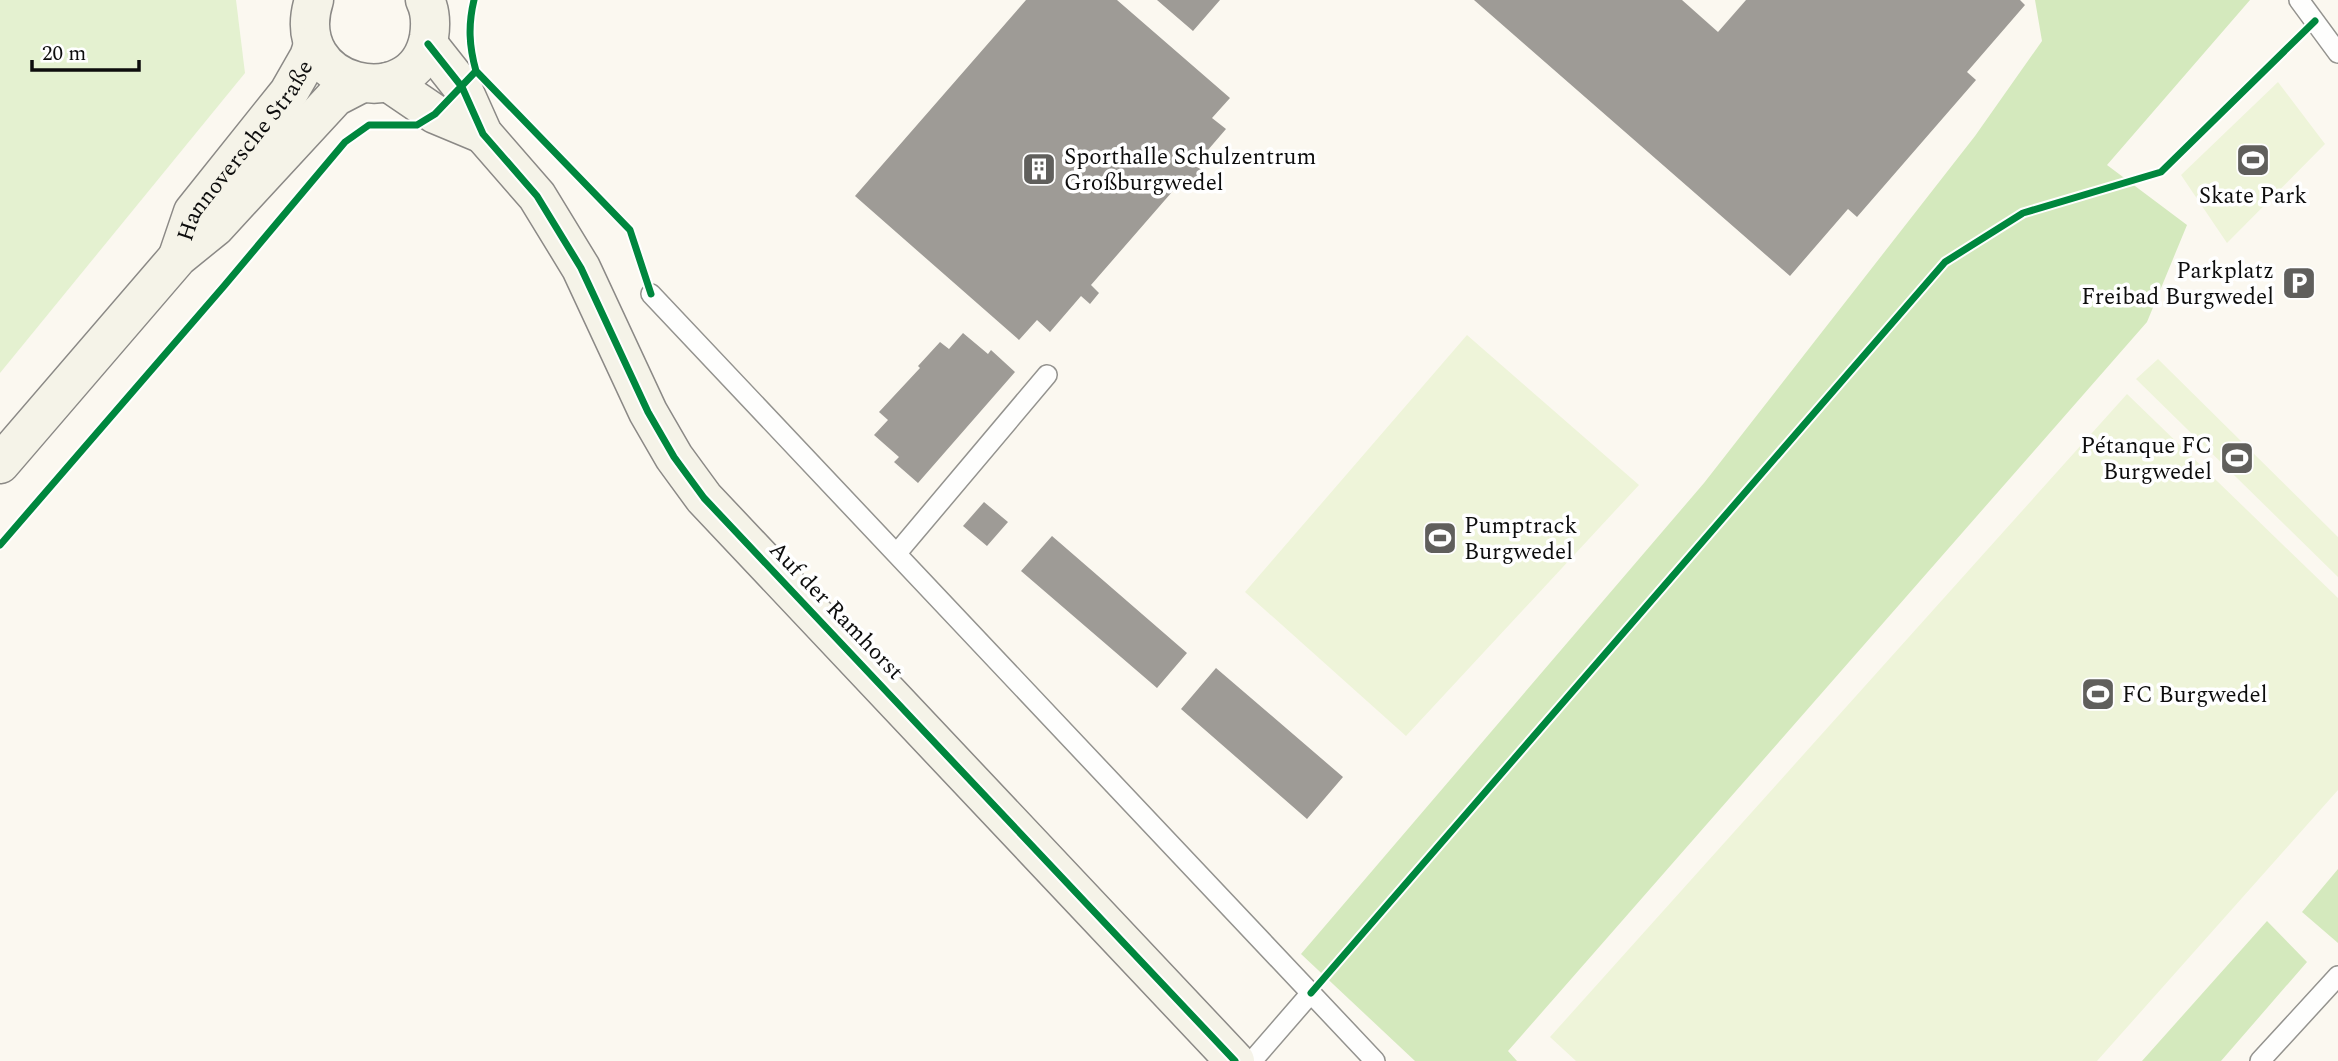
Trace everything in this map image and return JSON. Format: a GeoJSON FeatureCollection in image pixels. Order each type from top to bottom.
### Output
{"type":"FeatureCollection","features":[{"type":"Feature","properties":{"kind":"street","name":"Hannoversche Straße"},"geometry":{"type":"LineString","coordinates":[[0,464],[178,257],[215,228],[335,97],[406,73],[419,60],[428,13]]}},
{"type":"Feature","properties":{"kind":"street","name":"Auf der Ramhorst"},"geometry":{"type":"LineString","coordinates":[[428,13],[484,134],[537,196],[581,268],[648,412],[674,457],[704,498],[1235,1061]]}},
{"type":"Feature","properties":{"kind":"street","name":"Hannoversche Straße"},"geometry":{"type":"LineString","coordinates":[[178,257],[193,212],[289,93],[309,57],[310,14]]}},
{"type":"Feature","properties":{"kind":"street","name":"Auf der Ramhorst"},"geometry":{"type":"LineString","coordinates":[[310,14],[320,59],[331,71],[345,79],[374,83],[435,114],[484,134]]}},
{"type":"Feature","properties":{"kind":"lane"},"geometry":{"type":"LineString","coordinates":[[2299,0],[2338,53]]}},
{"type":"Feature","properties":{"kind":"lane"},"geometry":{"type":"LineString","coordinates":[[651,294],[1375,1061]]}},
{"type":"Feature","properties":{"kind":"lane"},"geometry":{"type":"LineString","coordinates":[[897,553],[1047,375]]}},
{"type":"Feature","properties":{"kind":"lane"},"geometry":{"type":"LineString","coordinates":[[2260,1061],[2338,976]]}},
{"type":"Feature","properties":{"kind":"lane"},"geometry":{"type":"LineString","coordinates":[[1252,1061],[1311,993]]}},
{"type":"Feature","properties":{"kind":"green space"},"geometry":{"type":"Polygon","coordinates":[[[0,0],[236,0],[245,73],[0,373],[0,0]]]}},
{"type":"Feature","properties":{"kind":"green space"},"geometry":{"type":"Polygon","coordinates":[[[2035,0],[2250,0],[2107,165],[2187,225],[2147,322],[1508,1051],[1517,1061],[1415,1061],[1301,954],[1704,483],[1975,136],[2042,41],[2035,0]]]}},
{"type":"Feature","properties":{"kind":"green space","name":"Skate Park"},"geometry":{"type":"Polygon","coordinates":[[[2278,82],[2325,144],[2227,243],[2181,175],[2278,82]]]}},
{"type":"Feature","properties":{"kind":"green space","name":"Pumptrack Burgwedel"},"geometry":{"type":"Polygon","coordinates":[[[1467,335],[1639,485],[1406,736],[1245,592],[1467,335]]]}},
{"type":"Feature","properties":{"kind":"green space","name":"Pétanque FC Burgwedel"},"geometry":{"type":"Polygon","coordinates":[[[2158,359],[2338,537],[2338,577],[2136,379],[2158,359]]]}},
{"type":"Feature","properties":{"kind":"green space","name":"FC Burgwedel"},"geometry":{"type":"Polygon","coordinates":[[[2127,394],[2338,598],[2338,790],[2097,1061],[1576,1061],[1550,1037],[2127,394]]]}},
{"type":"Feature","properties":{"kind":"green space"},"geometry":{"type":"Polygon","coordinates":[[[2338,869],[2338,943],[2302,912],[2338,869]]]}},
{"type":"Feature","properties":{"kind":"green space"},"geometry":{"type":"Polygon","coordinates":[[[2267,921],[2307,962],[2221,1061],[2142,1061],[2267,921]]]}},
{"type":"Feature","properties":{"kind":"building","name":"Sporthalle Schulzentrum Großburgwedel"},"geometry":{"type":"Polygon","coordinates":[[[1026,0],[1117,0],[1230,98],[1212,118],[1226,129],[1195,165],[1204,172],[1194,184],[1185,177],[1091,285],[1099,293],[1090,304],[1081,296],[1050,332],[1037,320],[1019,340],[855,196],[1026,0]]]}},
{"type":"Feature","properties":{"kind":"building"},"geometry":{"type":"Polygon","coordinates":[[[1157,0],[1220,0],[1193,31],[1157,0]]]}},
{"type":"Feature","properties":{"kind":"building"},"geometry":{"type":"Polygon","coordinates":[[[1474,0],[1682,0],[1718,32],[1746,0],[2020,0],[2025,5],[1967,72],[1976,80],[1857,217],[1848,209],[1790,276],[1474,0]]]}},
{"type":"Feature","properties":{"kind":"building"},"geometry":{"type":"Polygon","coordinates":[[[963,333],[988,354],[991,350],[1015,372],[918,483],[894,462],[899,457],[874,435],[888,420],[879,412],[940,342],[949,349],[963,333]]]}},
{"type":"Feature","properties":{"kind":"building"},"geometry":{"type":"Polygon","coordinates":[[[984,502],[1008,522],[987,546],[963,526],[984,502]]]}},
{"type":"Feature","properties":{"kind":"building"},"geometry":{"type":"Polygon","coordinates":[[[1052,536],[1187,653],[1157,688],[1021,571],[1052,536]]]}},
{"type":"Feature","properties":{"kind":"building"},"geometry":{"type":"Polygon","coordinates":[[[1216,668],[1343,777],[1307,819],[1181,709],[1216,668]]]}},
{"type":"Feature","properties":{"kind":"cycle path"},"geometry":{"type":"LineString","coordinates":[[0,545],[345,142],[369,125],[417,125],[435,114],[476,71],[470,36],[474,0]]}},
{"type":"Feature","properties":{"kind":"cycle path"},"geometry":{"type":"LineString","coordinates":[[1311,993],[1945,262],[2023,213],[2161,172],[2315,21]]}},
{"type":"Feature","properties":{"kind":"cycle path"},"geometry":{"type":"LineString","coordinates":[[428,44],[462,87],[483,134],[537,196],[581,268],[648,412],[674,457],[704,498],[1235,1061]]}},
{"type":"Feature","properties":{"kind":"cycle path"},"geometry":{"type":"LineString","coordinates":[[476,71],[630,230],[651,294]]}},
{"type":"Feature","properties":{"kind":"place","name":"Skate Park"},"geometry":{"type":"Point","coordinates":[2253,160]}},
{"type":"Feature","properties":{"kind":"place","name":"Sporthalle Schulzentrum Großburgwedel"},"geometry":{"type":"Point","coordinates":[1039,169]}},
{"type":"Feature","properties":{"kind":"place","name":"Parkplatz Freibad Burgwedel"},"geometry":{"type":"Point","coordinates":[2299,283]}},
{"type":"Feature","properties":{"kind":"place","name":"Pétanque FC Burgwedel"},"geometry":{"type":"Point","coordinates":[2237,458]}},
{"type":"Feature","properties":{"kind":"place","name":"Pumptrack Burgwedel"},"geometry":{"type":"Point","coordinates":[1440,538]}},
{"type":"Feature","properties":{"kind":"place","name":"FC Burgwedel"},"geometry":{"type":"Point","coordinates":[2098,694]}}]}
